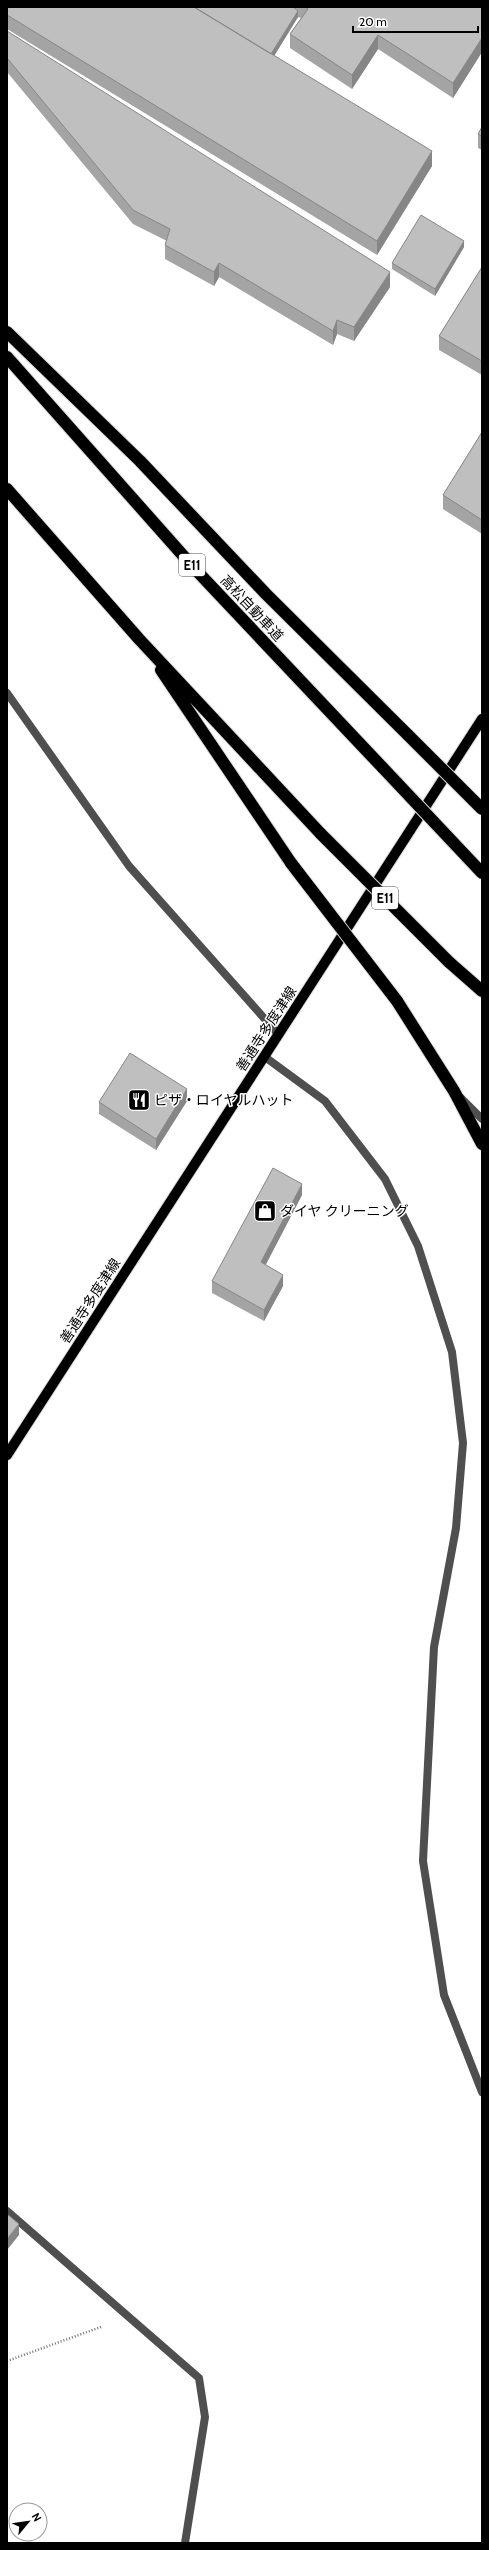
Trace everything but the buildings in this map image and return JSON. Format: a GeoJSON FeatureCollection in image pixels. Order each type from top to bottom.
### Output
{"type":"FeatureCollection","features":[{"type":"Feature","properties":{"kind":"highway"},"geometry":{"type":"LineString","coordinates":[[7,332],[140,461],[266,594],[482,809]]}},
{"type":"Feature","properties":{"kind":"highway","name":"高松自動車道"},"geometry":{"type":"LineString","coordinates":[[7,357],[195,569],[482,872]]}},
{"type":"Feature","properties":{"kind":"highway","name":"E11"},"geometry":{"type":"LineString","coordinates":[[7,489],[139,639],[321,834],[449,962],[482,991]]}},
{"type":"Feature","properties":{"kind":"highway"},"geometry":{"type":"LineString","coordinates":[[139,639],[291,863],[397,1001],[454,1091],[482,1144]]}},
{"type":"Feature","properties":{"kind":"main road","name":"善通寺多度津線"},"geometry":{"type":"LineString","coordinates":[[7,1455],[482,719]]}},
{"type":"Feature","properties":{"kind":"street"},"geometry":{"type":"LineString","coordinates":[[7,693],[129,866],[279,1035]]}},
{"type":"Feature","properties":{"kind":"street"},"geometry":{"type":"LineString","coordinates":[[265,1057],[325,1102],[385,1179],[418,1246],[452,1352],[463,1443],[456,1528],[434,1647],[423,1861],[444,1995],[482,2092]]}},
{"type":"Feature","properties":{"kind":"street"},"geometry":{"type":"LineString","coordinates":[[454,1091],[482,1119]]}},
{"type":"Feature","properties":{"kind":"street"},"geometry":{"type":"LineString","coordinates":[[7,2211],[199,2378],[205,2417],[185,2543]]}},
{"type":"Feature","properties":{"kind":"path"},"geometry":{"type":"LineString","coordinates":[[7,2361],[113,2323],[128,2316]]}},
{"type":"Feature","properties":{"kind":"place","name":"ピザ・ロイヤルハット"},"geometry":{"type":"Point","coordinates":[139,1100]}},
{"type":"Feature","properties":{"kind":"place","name":"ダイヤ クリーニング"},"geometry":{"type":"Point","coordinates":[265,1211]}}]}
